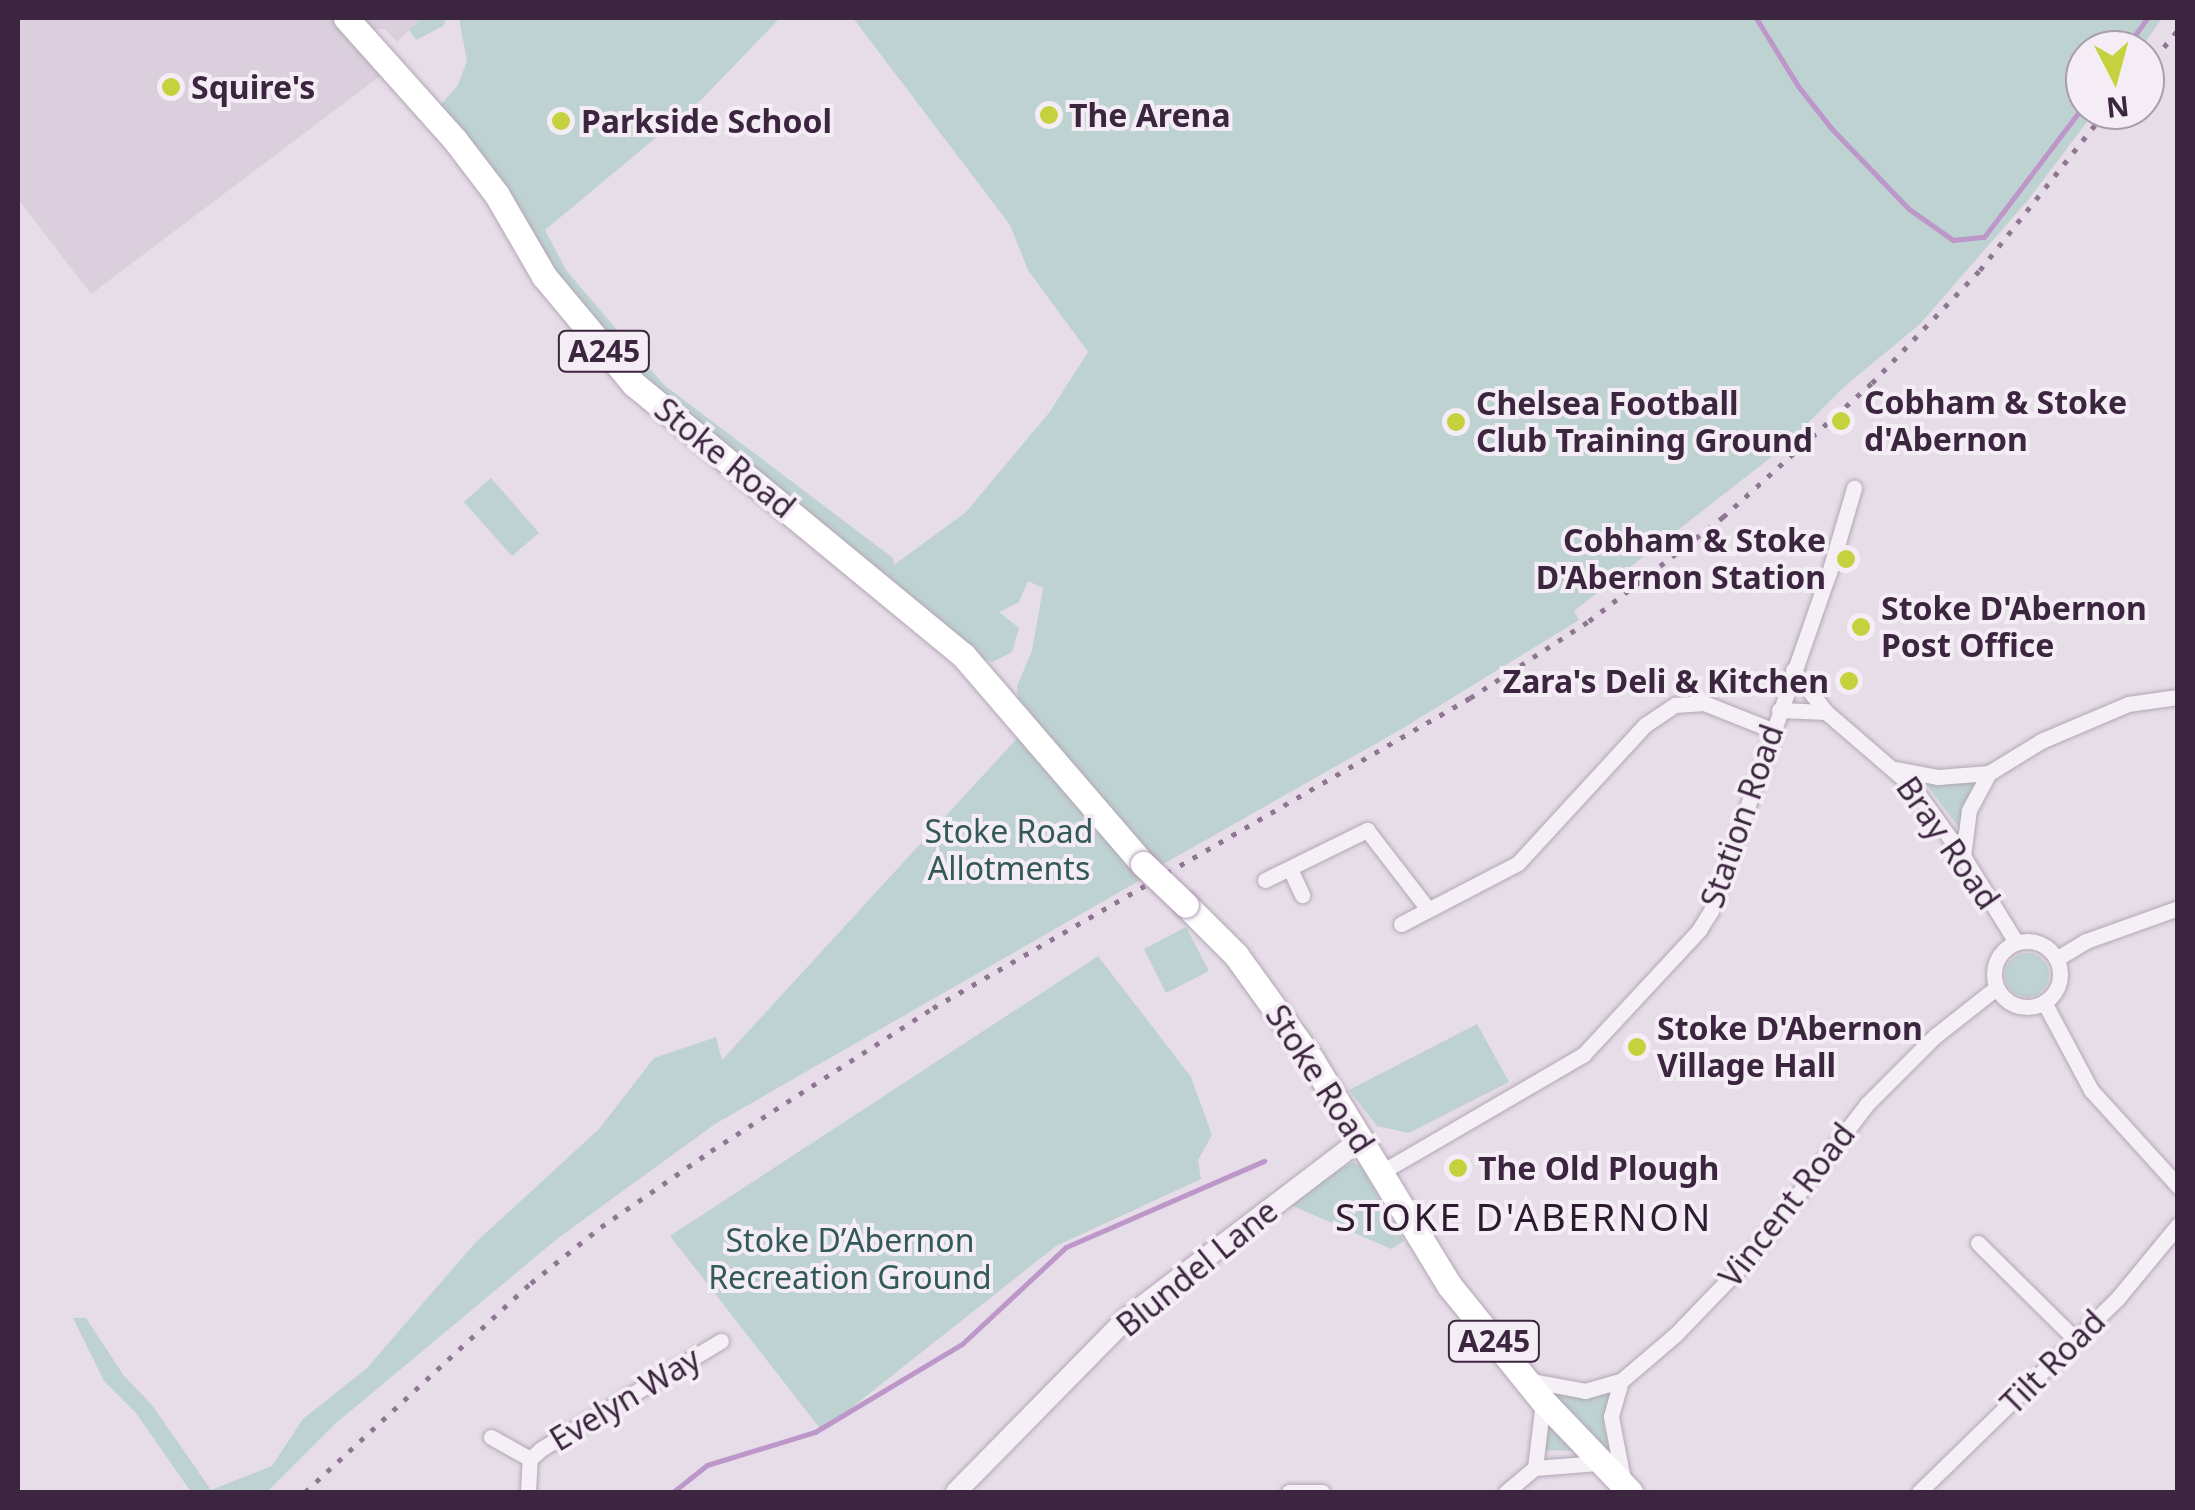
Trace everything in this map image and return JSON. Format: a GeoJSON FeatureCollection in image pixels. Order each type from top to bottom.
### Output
{"type":"FeatureCollection","features":[{"type":"Feature","properties":{"kind":"main road","name":"Stoke Road"},"geometry":{"type":"LineString","coordinates":[[346,18],[455,140],[498,195],[544,276],[634,384],[964,655],[1144,864],[1236,954],[1362,1139],[1449,1285],[1535,1390],[1628,1491]]}},
{"type":"Feature","properties":{"kind":"street","name":"Station Road"},"geometry":{"type":"LineString","coordinates":[[1380,1173],[1583,1055],[1699,930],[1711,911],[1792,670],[1829,574],[1854,488]]}},
{"type":"Feature","properties":{"kind":"street","name":"Bray Road"},"geometry":{"type":"LineString","coordinates":[[1792,670],[1826,712],[1896,769],[1963,856],[2016,942]]}},
{"type":"Feature","properties":{"kind":"street"},"geometry":{"type":"LineString","coordinates":[[1896,769],[1938,777],[1989,772],[2041,741],[2128,704],[2178,697]]}},
{"type":"Feature","properties":{"kind":"street"},"geometry":{"type":"LineString","coordinates":[[1401,924],[1518,864],[1645,725],[1675,705],[1704,703],[1772,730]]}},
{"type":"Feature","properties":{"kind":"street"},"geometry":{"type":"LineString","coordinates":[[1779,710],[1826,712]]}},
{"type":"Feature","properties":{"kind":"street"},"geometry":{"type":"LineString","coordinates":[[1963,856],[1968,810],[1989,772]]}},
{"type":"Feature","properties":{"kind":"street"},"geometry":{"type":"LineString","coordinates":[[1265,880],[1366,830],[1428,908]]}},
{"type":"Feature","properties":{"kind":"street"},"geometry":{"type":"LineString","coordinates":[[1290,869],[1302,896]]}},
{"type":"Feature","properties":{"kind":"street"},"geometry":{"type":"LineString","coordinates":[[1996,988],[2017,1006],[2044,1002],[2060,978],[2056,959],[2086,941],[2178,908]]}},
{"type":"Feature","properties":{"kind":"street","name":"Bray Road"},"geometry":{"type":"LineString","coordinates":[[1996,988],[1993,977],[1998,956],[2016,942],[2043,945],[2056,959]]}},
{"type":"Feature","properties":{"kind":"street","name":"Vincent Road"},"geometry":{"type":"LineString","coordinates":[[1621,1381],[1676,1334],[1750,1257],[1867,1104],[1935,1036],[1996,988]]}},
{"type":"Feature","properties":{"kind":"street"},"geometry":{"type":"LineString","coordinates":[[2044,1002],[2090,1090],[2178,1186]]}},
{"type":"Feature","properties":{"kind":"street","name":"Blundel Lane"},"geometry":{"type":"LineString","coordinates":[[956,1492],[1128,1317],[1362,1139]]}},
{"type":"Feature","properties":{"kind":"street","name":"Tilt Road"},"geometry":{"type":"LineString","coordinates":[[1920,1492],[2133,1282],[2178,1224]]}},
{"type":"Feature","properties":{"kind":"street"},"geometry":{"type":"LineString","coordinates":[[1978,1242],[2076,1340]]}},
{"type":"Feature","properties":{"kind":"street","name":"Evelyn Way"},"geometry":{"type":"LineString","coordinates":[[530,1458],[721,1341]]}},
{"type":"Feature","properties":{"kind":"street"},"geometry":{"type":"LineString","coordinates":[[1534,1468],[1535,1390],[1586,1391],[1621,1381]]}},
{"type":"Feature","properties":{"kind":"street"},"geometry":{"type":"LineString","coordinates":[[1621,1381],[1611,1417],[1628,1491]]}},
{"type":"Feature","properties":{"kind":"street","name":"Evelyn Way"},"geometry":{"type":"LineString","coordinates":[[491,1437],[530,1458]]}},
{"type":"Feature","properties":{"kind":"street","name":"Evelyn Way"},"geometry":{"type":"LineString","coordinates":[[528,1492],[530,1458]]}},
{"type":"Feature","properties":{"kind":"street"},"geometry":{"type":"LineString","coordinates":[[1506,1492],[1534,1468],[1598,1462]]}},
{"type":"Feature","properties":{"kind":"street"},"geometry":{"type":"LineString","coordinates":[[1289,1492],[1322,1492]]}},
{"type":"Feature","properties":{"kind":"shaded area"},"geometry":{"type":"Polygon","coordinates":[[[18,18],[336,18],[383,74],[91,294],[18,199],[18,18]]]}},
{"type":"Feature","properties":{"kind":"shaded area"},"geometry":{"type":"Polygon","coordinates":[[[356,18],[422,18],[397,42],[385,29],[366,30],[356,18]]]}},
{"type":"Feature","properties":{"kind":"green space"},"geometry":{"type":"Polygon","coordinates":[[[422,18],[447,18],[443,26],[416,40],[409,30],[422,18]]]}},
{"type":"Feature","properties":{"kind":"green space","name":"Chelsea Football Club Training Ground"},"geometry":{"type":"Polygon","coordinates":[[[459,18],[780,18],[701,100],[545,230],[566,270],[664,385],[893,558],[894,565],[966,512],[1049,413],[1088,352],[1028,270],[1010,225],[853,18],[2162,18],[2154,30],[2065,30],[2065,130],[2081,130],[2028,200],[1920,324],[1844,387],[1783,448],[1574,611],[1579,620],[1400,730],[1158,867],[1018,700],[1017,686],[1032,651],[1043,588],[1028,581],[1019,602],[999,612],[1019,628],[1012,652],[993,662],[979,657],[594,335],[439,107],[458,85],[467,61],[459,18]]]}},
{"type":"Feature","properties":{"kind":"green space"},"geometry":{"type":"Polygon","coordinates":[[[491,478],[539,533],[512,556],[464,502],[491,478]]]}},
{"type":"Feature","properties":{"kind":"green space","name":"Stoke Road Allotments"},"geometry":{"type":"Polygon","coordinates":[[[1021,734],[1142,879],[715,1124],[558,1238],[336,1423],[267,1492],[191,1492],[136,1413],[104,1381],[73,1318],[86,1318],[124,1376],[152,1405],[211,1490],[272,1466],[303,1419],[367,1368],[475,1243],[599,1129],[654,1058],[716,1037],[722,1060],[1021,734]]]}},
{"type":"Feature","properties":{"kind":"green space"},"geometry":{"type":"Polygon","coordinates":[[[1923,780],[1977,781],[1960,829],[1923,780]]]}},
{"type":"Feature","properties":{"kind":"green space"},"geometry":{"type":"Polygon","coordinates":[[[1186,927],[1209,971],[1166,993],[1144,949],[1186,927]]]}},
{"type":"Feature","properties":{"kind":"green space"},"geometry":{"type":"Polygon","coordinates":[[[2027,953],[2043,959],[2049,975],[2043,991],[2027,997],[2011,991],[2005,975],[2011,959],[2027,953]]]}},
{"type":"Feature","properties":{"kind":"green space","name":"Stoke D’Abernon Recreation Ground"},"geometry":{"type":"Polygon","coordinates":[[[1098,956],[1191,1077],[1212,1135],[1198,1160],[1201,1179],[1056,1246],[822,1431],[670,1236],[1098,956]]]}},
{"type":"Feature","properties":{"kind":"green space"},"geometry":{"type":"Polygon","coordinates":[[[1477,1024],[1509,1082],[1409,1133],[1377,1126],[1349,1090],[1477,1024]]]}},
{"type":"Feature","properties":{"kind":"green space"},"geometry":{"type":"Polygon","coordinates":[[[1353,1162],[1361,1166],[1404,1241],[1391,1249],[1284,1202],[1353,1162]]]}},
{"type":"Feature","properties":{"kind":"green space"},"geometry":{"type":"Polygon","coordinates":[[[1544,1389],[1611,1390],[1604,1426],[1613,1464],[1544,1389]]]}},
{"type":"Feature","properties":{"kind":"green space"},"geometry":{"type":"Polygon","coordinates":[[[1547,1418],[1577,1451],[1542,1450],[1547,1418]]]}},
{"type":"Feature","properties":{"kind":"waterway"},"geometry":{"type":"LineString","coordinates":[[1756,18],[1798,86],[1831,128],[1909,209],[1953,240],[1984,237],[2065,130]]}},
{"type":"Feature","properties":{"kind":"waterway"},"geometry":{"type":"LineString","coordinates":[[2138,30],[2147,18]]}},
{"type":"Feature","properties":{"kind":"waterway"},"geometry":{"type":"LineString","coordinates":[[673,1492],[707,1465],[815,1432],[962,1344],[1066,1247],[1264,1161]]}},
{"type":"Feature","properties":{"kind":"railway"},"geometry":{"type":"LineString","coordinates":[[2165,46],[2178,30]]}},
{"type":"Feature","properties":{"kind":"railway"},"geometry":{"type":"LineString","coordinates":[[305,1492],[531,1283],[601,1227],[711,1151],[933,1008],[1470,698],[1589,621],[1723,517],[1872,383],[1980,270],[2091,130]]}},
{"type":"Feature","properties":{"kind":"place","name":"Squire's"},"geometry":{"type":"Point","coordinates":[171,87]}},
{"type":"Feature","properties":{"kind":"place","name":"The Arena"},"geometry":{"type":"Point","coordinates":[1049,115]}},
{"type":"Feature","properties":{"kind":"place","name":"Parkside School"},"geometry":{"type":"Point","coordinates":[561,121]}},
{"type":"Feature","properties":{"kind":"place","name":"Cobham & Stoke d'Abernon"},"geometry":{"type":"Point","coordinates":[1841,421]}},
{"type":"Feature","properties":{"kind":"place","name":"Chelsea Football Club Training Ground"},"geometry":{"type":"Point","coordinates":[1456,422]}},
{"type":"Feature","properties":{"kind":"place","name":"Cobham & Stoke D'Abernon Station"},"geometry":{"type":"Point","coordinates":[1846,559]}},
{"type":"Feature","properties":{"kind":"place","name":"Stoke D'Abernon Post Office"},"geometry":{"type":"Point","coordinates":[1861,627]}},
{"type":"Feature","properties":{"kind":"place","name":"Zara's Deli & Kitchen"},"geometry":{"type":"Point","coordinates":[1849,681]}},
{"type":"Feature","properties":{"kind":"place","name":"Stoke D'Abernon Village Hall"},"geometry":{"type":"Point","coordinates":[1637,1047]}},
{"type":"Feature","properties":{"kind":"place","name":"The Old Plough"},"geometry":{"type":"Point","coordinates":[1458,1168]}},
{"type":"Feature","properties":{"kind":"district","name":"STOKE D'ABERNON"},"geometry":{"type":"Point","coordinates":[1524,1217]}}]}
